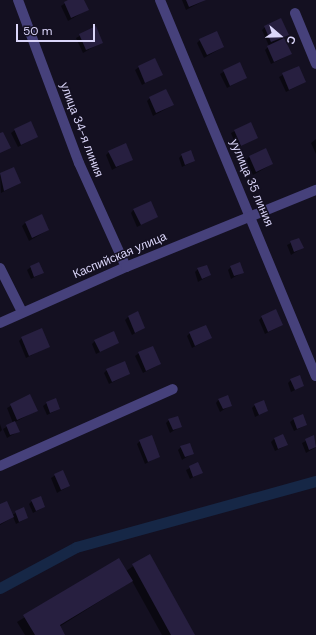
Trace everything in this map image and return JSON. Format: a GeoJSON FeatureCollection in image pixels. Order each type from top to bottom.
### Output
{"type":"FeatureCollection","features":[{"type":"Feature","properties":{"kind":"street","name":"улица 34-я линия"},"geometry":{"type":"LineString","coordinates":[[18,0],[79,163],[126,267]]}},
{"type":"Feature","properties":{"kind":"street","name":"уулица 35 линия"},"geometry":{"type":"LineString","coordinates":[[160,0],[251,216],[316,376]]}},
{"type":"Feature","properties":{"kind":"street"},"geometry":{"type":"LineString","coordinates":[[295,13],[316,64]]}},
{"type":"Feature","properties":{"kind":"street","name":"Каспийская улица"},"geometry":{"type":"LineString","coordinates":[[0,323],[126,267],[316,190]]}},
{"type":"Feature","properties":{"kind":"street"},"geometry":{"type":"LineString","coordinates":[[0,268],[22,312]]}},
{"type":"Feature","properties":{"kind":"street"},"geometry":{"type":"LineString","coordinates":[[0,466],[173,389]]}},
{"type":"Feature","properties":{"kind":"building"},"geometry":{"type":"Polygon","coordinates":[[[68,0],[84,0],[89,10],[71,18],[64,2],[68,0]]]}},
{"type":"Feature","properties":{"kind":"building"},"geometry":{"type":"Polygon","coordinates":[[[186,0],[206,0],[189,7],[186,0]]]}},
{"type":"Feature","properties":{"kind":"building"},"geometry":{"type":"Polygon","coordinates":[[[281,18],[289,35],[271,42],[264,26],[281,18]]]}},
{"type":"Feature","properties":{"kind":"building"},"geometry":{"type":"Polygon","coordinates":[[[96,26],[103,43],[86,50],[79,34],[96,26]]]}},
{"type":"Feature","properties":{"kind":"building"},"geometry":{"type":"Polygon","coordinates":[[[217,31],[224,47],[207,55],[199,39],[217,31]]]}},
{"type":"Feature","properties":{"kind":"building"},"geometry":{"type":"Polygon","coordinates":[[[284,38],[292,54],[274,62],[267,46],[284,38]]]}},
{"type":"Feature","properties":{"kind":"building"},"geometry":{"type":"Polygon","coordinates":[[[155,58],[163,75],[145,83],[138,66],[155,58]]]}},
{"type":"Feature","properties":{"kind":"building"},"geometry":{"type":"Polygon","coordinates":[[[240,62],[247,78],[230,86],[223,70],[240,62]]]}},
{"type":"Feature","properties":{"kind":"building"},"geometry":{"type":"Polygon","coordinates":[[[299,66],[306,82],[289,90],[282,73],[299,66]]]}},
{"type":"Feature","properties":{"kind":"building"},"geometry":{"type":"Polygon","coordinates":[[[166,89],[174,105],[156,113],[149,97],[166,89]]]}},
{"type":"Feature","properties":{"kind":"building"},"geometry":{"type":"Polygon","coordinates":[[[31,121],[38,137],[21,145],[14,129],[31,121]]]}},
{"type":"Feature","properties":{"kind":"building"},"geometry":{"type":"Polygon","coordinates":[[[251,122],[258,138],[241,146],[234,130],[251,122]]]}},
{"type":"Feature","properties":{"kind":"building"},"geometry":{"type":"Polygon","coordinates":[[[3,132],[11,148],[0,153],[0,133],[3,132]]]}},
{"type":"Feature","properties":{"kind":"building"},"geometry":{"type":"Polygon","coordinates":[[[126,143],[133,160],[116,167],[108,151],[126,143]]]}},
{"type":"Feature","properties":{"kind":"building"},"geometry":{"type":"Polygon","coordinates":[[[266,148],[273,164],[256,172],[249,156],[266,148]]]}},
{"type":"Feature","properties":{"kind":"building"},"geometry":{"type":"Polygon","coordinates":[[[191,150],[195,161],[185,165],[181,154],[191,150]]]}},
{"type":"Feature","properties":{"kind":"building"},"geometry":{"type":"Polygon","coordinates":[[[14,167],[21,183],[4,191],[0,173],[14,167]]]}},
{"type":"Feature","properties":{"kind":"building"},"geometry":{"type":"Polygon","coordinates":[[[151,201],[158,217],[141,225],[133,209],[151,201]]]}},
{"type":"Feature","properties":{"kind":"building"},"geometry":{"type":"Polygon","coordinates":[[[42,214],[49,230],[32,238],[25,222],[42,214]]]}},
{"type":"Feature","properties":{"kind":"building"},"geometry":{"type":"Polygon","coordinates":[[[299,238],[304,248],[294,252],[290,241],[299,238]]]}},
{"type":"Feature","properties":{"kind":"building"},"geometry":{"type":"Polygon","coordinates":[[[39,262],[44,273],[34,277],[30,266],[39,262]]]}},
{"type":"Feature","properties":{"kind":"building"},"geometry":{"type":"Polygon","coordinates":[[[240,262],[244,273],[234,276],[230,266],[240,262]]]}},
{"type":"Feature","properties":{"kind":"building"},"geometry":{"type":"Polygon","coordinates":[[[207,265],[211,275],[202,279],[197,268],[207,265]]]}},
{"type":"Feature","properties":{"kind":"building"},"geometry":{"type":"Polygon","coordinates":[[[276,309],[283,325],[268,332],[261,316],[276,309]]]}},
{"type":"Feature","properties":{"kind":"building"},"geometry":{"type":"Polygon","coordinates":[[[138,311],[145,328],[135,333],[128,316],[138,311]]]}},
{"type":"Feature","properties":{"kind":"building"},"geometry":{"type":"Polygon","coordinates":[[[206,325],[212,338],[195,346],[189,332],[206,325]]]}},
{"type":"Feature","properties":{"kind":"building"},"geometry":{"type":"Polygon","coordinates":[[[42,328],[50,347],[29,356],[21,337],[42,328]]]}},
{"type":"Feature","properties":{"kind":"building"},"geometry":{"type":"Polygon","coordinates":[[[114,331],[119,343],[100,352],[94,340],[114,331]]]}},
{"type":"Feature","properties":{"kind":"building"},"geometry":{"type":"Polygon","coordinates":[[[153,346],[161,364],[146,371],[138,352],[153,346]]]}},
{"type":"Feature","properties":{"kind":"building"},"geometry":{"type":"Polygon","coordinates":[[[125,361],[130,374],[112,382],[106,369],[125,361]]]}},
{"type":"Feature","properties":{"kind":"building"},"geometry":{"type":"Polygon","coordinates":[[[300,375],[304,386],[295,390],[290,379],[300,375]]]}},
{"type":"Feature","properties":{"kind":"building"},"geometry":{"type":"Polygon","coordinates":[[[30,394],[38,411],[17,420],[10,404],[30,394]]]}},
{"type":"Feature","properties":{"kind":"building"},"geometry":{"type":"Polygon","coordinates":[[[228,395],[232,406],[223,409],[218,399],[228,395]]]}},
{"type":"Feature","properties":{"kind":"building"},"geometry":{"type":"Polygon","coordinates":[[[56,398],[60,409],[50,413],[46,402],[56,398]]]}},
{"type":"Feature","properties":{"kind":"building"},"geometry":{"type":"Polygon","coordinates":[[[264,400],[268,411],[259,415],[254,404],[264,400]]]}},
{"type":"Feature","properties":{"kind":"building"},"geometry":{"type":"Polygon","coordinates":[[[303,414],[307,425],[297,429],[293,418],[303,414]]]}},
{"type":"Feature","properties":{"kind":"building"},"geometry":{"type":"Polygon","coordinates":[[[178,416],[182,427],[173,430],[168,419],[178,416]]]}},
{"type":"Feature","properties":{"kind":"building"},"geometry":{"type":"Polygon","coordinates":[[[15,421],[20,432],[10,435],[6,425],[15,421]]]}},
{"type":"Feature","properties":{"kind":"building"},"geometry":{"type":"Polygon","coordinates":[[[283,434],[288,445],[278,449],[274,438],[283,434]]]}},
{"type":"Feature","properties":{"kind":"building"},"geometry":{"type":"Polygon","coordinates":[[[152,435],[160,457],[148,462],[139,440],[152,435]]]}},
{"type":"Feature","properties":{"kind":"building"},"geometry":{"type":"Polygon","coordinates":[[[314,435],[316,447],[309,450],[305,439],[314,435]]]}},
{"type":"Feature","properties":{"kind":"building"},"geometry":{"type":"Polygon","coordinates":[[[190,443],[194,454],[185,457],[180,446],[190,443]]]}},
{"type":"Feature","properties":{"kind":"building"},"geometry":{"type":"Polygon","coordinates":[[[198,462],[203,473],[193,477],[189,466],[198,462]]]}},
{"type":"Feature","properties":{"kind":"building"},"geometry":{"type":"Polygon","coordinates":[[[63,470],[70,486],[61,490],[54,474],[63,470]]]}},
{"type":"Feature","properties":{"kind":"building"},"geometry":{"type":"Polygon","coordinates":[[[41,496],[45,507],[36,511],[31,500],[41,496]]]}},
{"type":"Feature","properties":{"kind":"building"},"geometry":{"type":"Polygon","coordinates":[[[7,501],[14,517],[0,524],[0,504],[7,501]]]}},
{"type":"Feature","properties":{"kind":"building"},"geometry":{"type":"Polygon","coordinates":[[[24,507],[28,518],[19,522],[15,511],[24,507]]]}},
{"type":"Feature","properties":{"kind":"building"},"geometry":{"type":"Polygon","coordinates":[[[150,554],[195,635],[171,635],[132,564],[150,554]]]}},
{"type":"Feature","properties":{"kind":"building"},"geometry":{"type":"Polygon","coordinates":[[[119,558],[133,581],[60,625],[65,635],[35,635],[23,615],[119,558]]]}},
{"type":"Feature","properties":{"kind":"waterway"},"geometry":{"type":"LineString","coordinates":[[0,588],[76,547],[316,481]]}}]}
